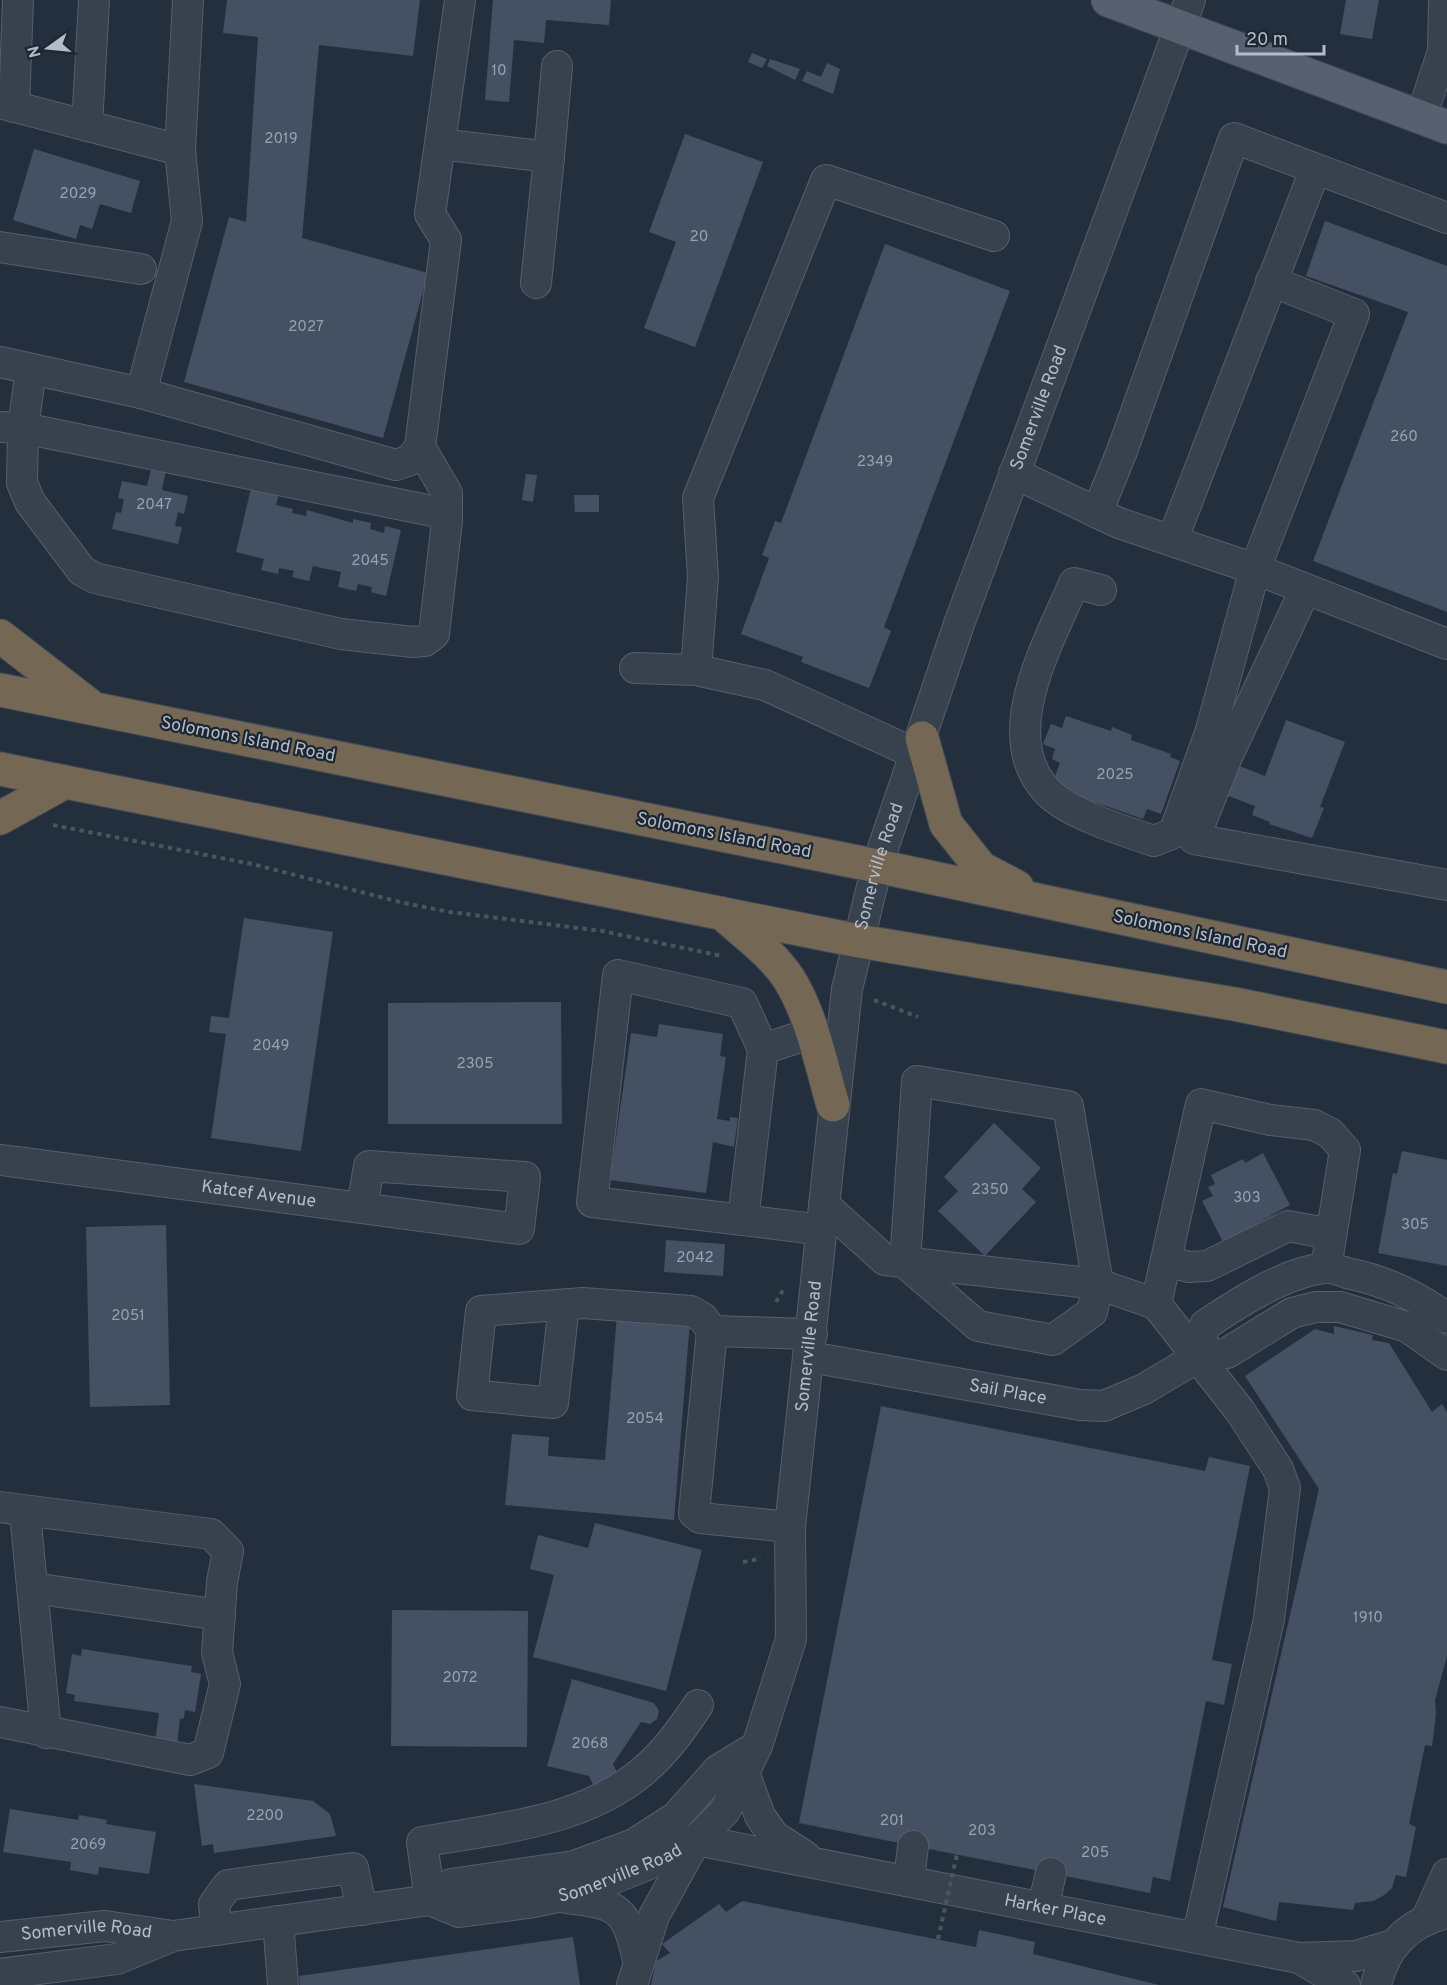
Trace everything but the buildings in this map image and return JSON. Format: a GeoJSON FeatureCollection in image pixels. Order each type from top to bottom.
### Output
{"type":"FeatureCollection","features":[{"type":"Feature","properties":{"kind":"highway"},"geometry":{"type":"LineString","coordinates":[[0,636],[94,709]]}},
{"type":"Feature","properties":{"kind":"highway","name":"Solomons Island Road"},"geometry":{"type":"LineString","coordinates":[[0,690],[877,866],[1447,987]]}},
{"type":"Feature","properties":{"kind":"highway"},"geometry":{"type":"LineString","coordinates":[[919,746],[946,824],[981,868],[1045,902]]}},
{"type":"Feature","properties":{"kind":"highway"},"geometry":{"type":"LineString","coordinates":[[0,769],[859,941],[1234,1004],[1447,1047]]}},
{"type":"Feature","properties":{"kind":"highway"},"geometry":{"type":"LineString","coordinates":[[0,818],[65,782]]}},
{"type":"Feature","properties":{"kind":"highway"},"geometry":{"type":"LineString","coordinates":[[722,913],[761,948],[788,978],[812,1033],[833,1105]]}},
{"type":"Feature","properties":{"kind":"main road"},"geometry":{"type":"LineString","coordinates":[[1108,0],[1184,13],[1434,122]]}},
{"type":"Feature","properties":{"kind":"street"},"geometry":{"type":"LineString","coordinates":[[18,0],[7,105],[180,150]]}},
{"type":"Feature","properties":{"kind":"street"},"geometry":{"type":"LineString","coordinates":[[87,126],[94,0]]}},
{"type":"Feature","properties":{"kind":"street"},"geometry":{"type":"LineString","coordinates":[[141,393],[187,221],[180,150],[188,0]]}},
{"type":"Feature","properties":{"kind":"street"},"geometry":{"type":"LineString","coordinates":[[0,362],[141,393],[396,465],[410,460],[420,447],[446,240],[430,214],[460,0]]}},
{"type":"Feature","properties":{"kind":"street"},"geometry":{"type":"LineString","coordinates":[[1434,122],[1443,51],[1444,0]]}},
{"type":"Feature","properties":{"kind":"street","name":"Somerville Road"},"geometry":{"type":"LineString","coordinates":[[553,1883],[577,1893],[644,1866],[696,1840],[725,1811],[750,1758],[791,1640],[790,1527],[847,989],[877,866],[959,624],[1184,13]]}},
{"type":"Feature","properties":{"kind":"street"},"geometry":{"type":"LineString","coordinates":[[536,283],[557,66]]}},
{"type":"Feature","properties":{"kind":"street"},"geometry":{"type":"LineString","coordinates":[[1097,513],[1122,451],[1234,138],[1447,218]]}},
{"type":"Feature","properties":{"kind":"street"},"geometry":{"type":"LineString","coordinates":[[440,144],[549,157]]}},
{"type":"Feature","properties":{"kind":"street"},"geometry":{"type":"LineString","coordinates":[[1172,541],[1315,170]]}},
{"type":"Feature","properties":{"kind":"street"},"geometry":{"type":"LineString","coordinates":[[696,670],[702,578],[698,498],[826,180],[994,236]]}},
{"type":"Feature","properties":{"kind":"street"},"geometry":{"type":"LineString","coordinates":[[0,247],[141,269]]}},
{"type":"Feature","properties":{"kind":"street"},"geometry":{"type":"LineString","coordinates":[[1101,590],[1074,583],[1029,695],[1023,738],[1030,761],[1046,791],[1088,818],[1154,841],[1174,833],[1211,730],[1255,568],[1354,314],[1271,281]]}},
{"type":"Feature","properties":{"kind":"street"},"geometry":{"type":"LineString","coordinates":[[31,369],[11,428],[22,483],[30,502],[82,571],[96,578],[341,634],[425,641],[434,634],[447,514],[447,493],[420,447]]}},
{"type":"Feature","properties":{"kind":"street"},"geometry":{"type":"LineString","coordinates":[[11,428],[447,514]]}},
{"type":"Feature","properties":{"kind":"street"},"geometry":{"type":"LineString","coordinates":[[1014,473],[1097,513],[1255,568],[1305,590],[1447,644]]}},
{"type":"Feature","properties":{"kind":"street"},"geometry":{"type":"LineString","coordinates":[[1305,590],[1226,759],[1194,838],[1447,885]]}},
{"type":"Feature","properties":{"kind":"street"},"geometry":{"type":"LineString","coordinates":[[635,668],[696,670],[765,685],[919,746]]}},
{"type":"Feature","properties":{"kind":"street"},"geometry":{"type":"LineString","coordinates":[[743,1220],[762,1049],[741,1003],[618,975],[591,1202],[743,1220],[823,1217],[885,1260],[1098,1284],[1156,1304],[1196,1358],[1240,1411],[1278,1469],[1285,1488],[1269,1619],[1197,1938]]}},
{"type":"Feature","properties":{"kind":"street"},"geometry":{"type":"LineString","coordinates":[[762,1049],[812,1033]]}},
{"type":"Feature","properties":{"kind":"street"},"geometry":{"type":"LineString","coordinates":[[917,1081],[1068,1106],[1098,1284],[1092,1312],[1053,1340],[978,1326],[905,1263],[917,1081]]}},
{"type":"Feature","properties":{"kind":"street"},"geometry":{"type":"LineString","coordinates":[[1156,1304],[1201,1104],[1270,1120],[1314,1125],[1330,1133],[1345,1150],[1326,1268]]}},
{"type":"Feature","properties":{"kind":"street","name":"Katcef Avenue"},"geometry":{"type":"LineString","coordinates":[[0,1160],[362,1209],[519,1229],[525,1177],[369,1166],[362,1209]]}},
{"type":"Feature","properties":{"kind":"street"},"geometry":{"type":"LineString","coordinates":[[1166,1261],[1189,1267],[1207,1266],[1288,1226],[1331,1234]]}},
{"type":"Feature","properties":{"kind":"street"},"geometry":{"type":"LineString","coordinates":[[1196,1358],[1205,1325],[1254,1294],[1296,1276],[1326,1268],[1383,1281],[1419,1297],[1447,1318]]}},
{"type":"Feature","properties":{"kind":"street"},"geometry":{"type":"LineString","coordinates":[[564,1305],[584,1303],[691,1311],[703,1318],[712,1330],[694,1513],[700,1518],[790,1527]]}},
{"type":"Feature","properties":{"kind":"street","name":"Sail Place"},"geometry":{"type":"LineString","coordinates":[[712,1330],[811,1345],[1080,1405],[1104,1406],[1144,1389],[1196,1358],[1227,1353],[1292,1313],[1316,1307],[1340,1307],[1407,1327],[1447,1355]]}},
{"type":"Feature","properties":{"kind":"street"},"geometry":{"type":"LineString","coordinates":[[0,1722],[46,1733],[190,1760],[208,1753],[225,1684],[218,1653],[222,1582],[228,1551],[211,1534],[13,1510],[33,1588],[46,1733]]}},
{"type":"Feature","properties":{"kind":"street"},"geometry":{"type":"LineString","coordinates":[[33,1588],[220,1615]]}},
{"type":"Feature","properties":{"kind":"street"},"geometry":{"type":"LineString","coordinates":[[430,1900],[422,1842],[547,1818],[603,1798],[642,1772],[675,1739],[698,1705]]}},
{"type":"Feature","properties":{"kind":"street","name":"Somerville Road"},"geometry":{"type":"LineString","coordinates":[[0,1974],[117,1959],[173,1936],[430,1900],[459,1912],[553,1883],[574,1866],[634,1844],[676,1817],[718,1770],[750,1758]]}},
{"type":"Feature","properties":{"kind":"street","name":"Harker Place"},"geometry":{"type":"LineString","coordinates":[[750,1758],[760,1816],[774,1836],[812,1861]]}},
{"type":"Feature","properties":{"kind":"street"},"geometry":{"type":"LineString","coordinates":[[547,1818],[553,1883],[612,1906],[624,1917],[631,1931],[635,1973]]}},
{"type":"Feature","properties":{"kind":"street"},"geometry":{"type":"LineString","coordinates":[[635,1973],[644,1866],[666,1824]]}},
{"type":"Feature","properties":{"kind":"street"},"geometry":{"type":"LineString","coordinates":[[635,1973],[654,1916],[696,1840]]}},
{"type":"Feature","properties":{"kind":"street","name":"Harker Place"},"geometry":{"type":"LineString","coordinates":[[696,1840],[1299,1958],[1356,1956],[1392,1945]]}},
{"type":"Feature","properties":{"kind":"street"},"geometry":{"type":"LineString","coordinates":[[909,1880],[913,1846]]}},
{"type":"Feature","properties":{"kind":"street"},"geometry":{"type":"LineString","coordinates":[[217,1930],[214,1904],[228,1885],[353,1868],[362,1910]]}},
{"type":"Feature","properties":{"kind":"street"},"geometry":{"type":"LineString","coordinates":[[1043,1907],[1051,1874]]}},
{"type":"Feature","properties":{"kind":"street"},"geometry":{"type":"LineString","coordinates":[[1376,1985],[1380,1966],[1392,1945],[1408,1929],[1437,1915],[1447,1874]]}},
{"type":"Feature","properties":{"kind":"street"},"geometry":{"type":"LineString","coordinates":[[278,1921],[283,1985]]}},
{"type":"Feature","properties":{"kind":"street","name":"Somerville Road"},"geometry":{"type":"LineString","coordinates":[[0,1937],[105,1926],[173,1936]]}},
{"type":"Feature","properties":{"kind":"street","name":"Harker Place"},"geometry":{"type":"LineString","coordinates":[[1299,1958],[1345,1985]]}},
{"type":"Feature","properties":{"kind":"path"},"geometry":{"type":"LineString","coordinates":[[47,825],[61,825],[252,864],[404,903],[450,912],[602,931],[691,947],[725,957]]}},
{"type":"Feature","properties":{"kind":"path"},"geometry":{"type":"LineString","coordinates":[[743,1562],[759,1559],[759,1550]]}},
{"type":"Feature","properties":{"kind":"path"},"geometry":{"type":"LineString","coordinates":[[938,1939],[957,1854]]}}]}
